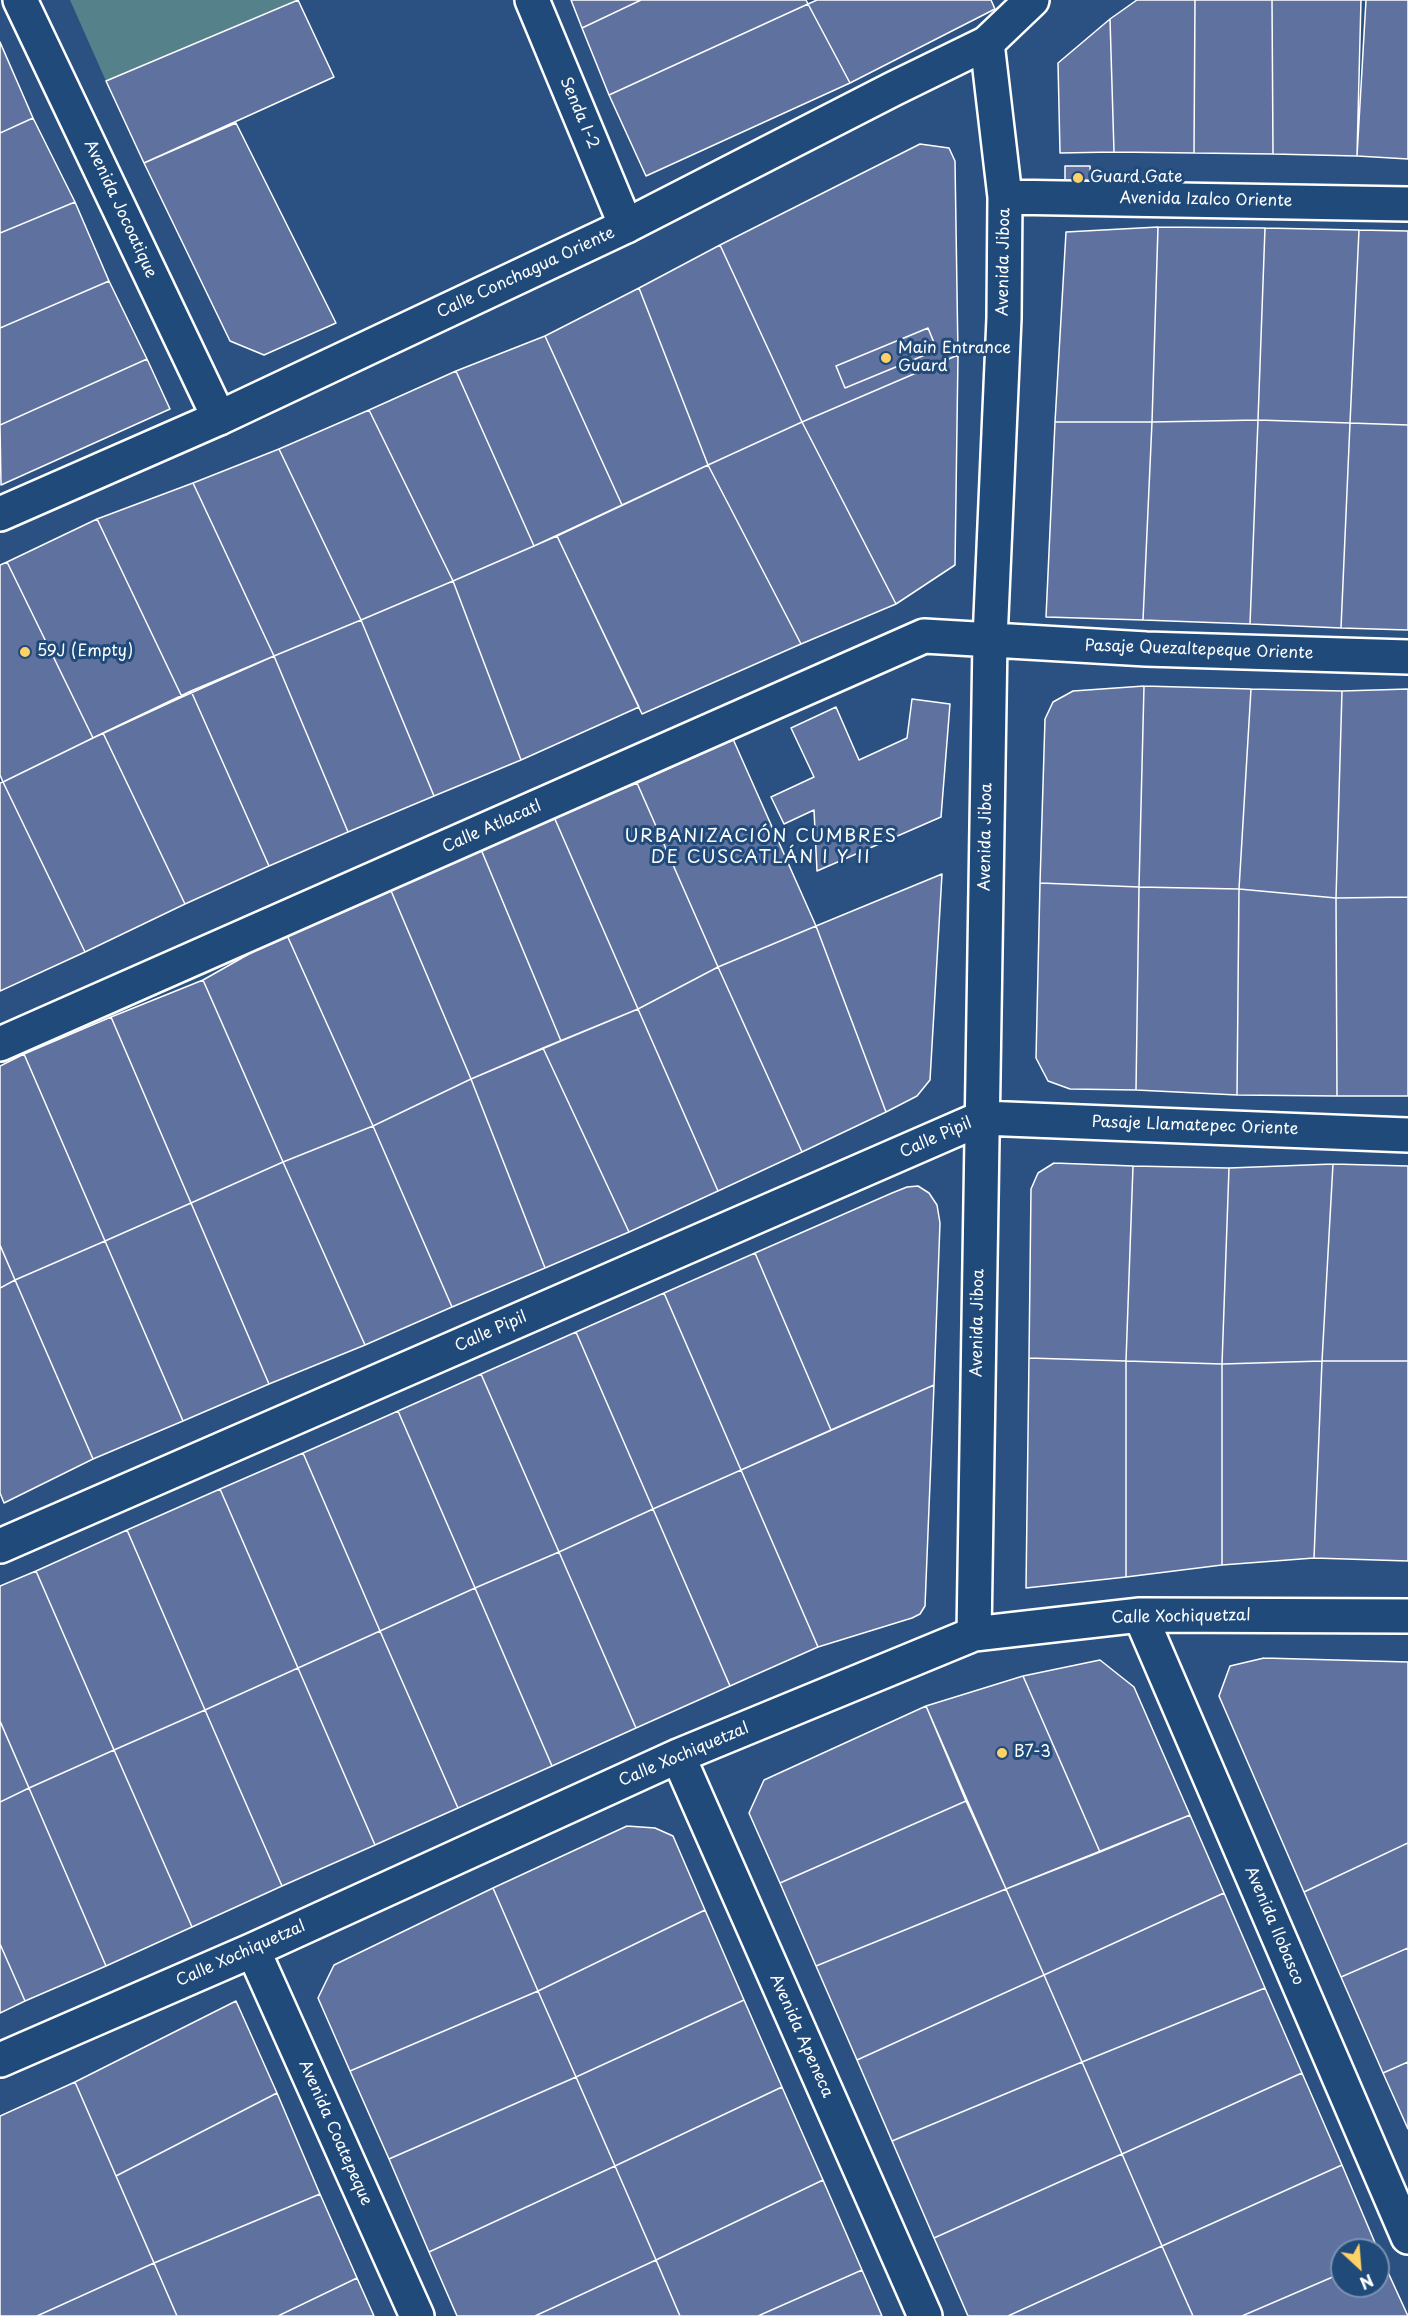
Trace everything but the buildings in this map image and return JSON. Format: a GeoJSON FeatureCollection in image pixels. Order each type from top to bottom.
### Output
{"type":"FeatureCollection","features":[{"type":"Feature","properties":{"kind":"street","name":"Avenida Jocoatique"},"geometry":{"type":"LineString","coordinates":[[20,0],[219,418]]}},
{"type":"Feature","properties":{"kind":"street","name":"Senda I-2"},"geometry":{"type":"LineString","coordinates":[[532,0],[626,226]]}},
{"type":"Feature","properties":{"kind":"street","name":"Calle Conchagua Oriente"},"geometry":{"type":"LineString","coordinates":[[0,514],[219,418],[626,226],[987,43],[1019,5]]}},
{"type":"Feature","properties":{"kind":"street","name":"Avenida Jiboa"},"geometry":{"type":"LineString","coordinates":[[974,1634],[990,640],[1004,318],[1005,197],[987,43]]}},
{"type":"Feature","properties":{"kind":"street","name":"Avenida Izalco Oriente"},"geometry":{"type":"LineString","coordinates":[[1005,197],[1408,204]]}},
{"type":"Feature","properties":{"kind":"street","name":"Calle Atlacatl"},"geometry":{"type":"LineString","coordinates":[[0,1044],[924,636],[990,640]]}},
{"type":"Feature","properties":{"kind":"street","name":"Pasaje Quezaltepeque Oriente"},"geometry":{"type":"LineString","coordinates":[[990,640],[1146,649],[1408,657]]}},
{"type":"Feature","properties":{"kind":"street","name":"Pasaje Llamatepec Oriente"},"geometry":{"type":"LineString","coordinates":[[982,1118],[1408,1135]]}},
{"type":"Feature","properties":{"kind":"street","name":"Calle Pipil"},"geometry":{"type":"LineString","coordinates":[[0,1546],[982,1118]]}},
{"type":"Feature","properties":{"kind":"street","name":"Calle Xochiquetzal"},"geometry":{"type":"LineString","coordinates":[[0,2060],[253,1950],[678,1756],[974,1634],[1140,1615],[1408,1616]]}},
{"type":"Feature","properties":{"kind":"street","name":"Avenida Ilobasco"},"geometry":{"type":"LineString","coordinates":[[1140,1615],[1408,2237]]}},
{"type":"Feature","properties":{"kind":"street","name":"Avenida Apeneca"},"geometry":{"type":"LineString","coordinates":[[678,1756],[925,2316]]}},
{"type":"Feature","properties":{"kind":"street","name":"Avenida Coatepeque"},"geometry":{"type":"LineString","coordinates":[[253,1950],[417,2316]]}},
{"type":"Feature","properties":{"kind":"green space"},"geometry":{"type":"Polygon","coordinates":[[[70,0],[298,0],[106,81],[70,0]]]}},
{"type":"Feature","properties":{"kind":"place","name":"Guard Gate"},"geometry":{"type":"Point","coordinates":[1078,178]}},
{"type":"Feature","properties":{"kind":"place","name":"Main Entrance Guard"},"geometry":{"type":"Point","coordinates":[886,358]}},
{"type":"Feature","properties":{"kind":"place","name":"59J (Empty)"},"geometry":{"type":"Point","coordinates":[25,652]}},
{"type":"Feature","properties":{"kind":"place","name":"B7-3"},"geometry":{"type":"Point","coordinates":[1002,1753]}},
{"type":"Feature","properties":{"kind":"district","name":"URBANIZACIÓN CUMBRES DE CUSCATLÁN I Y II"},"geometry":{"type":"Point","coordinates":[761,847]}}]}
